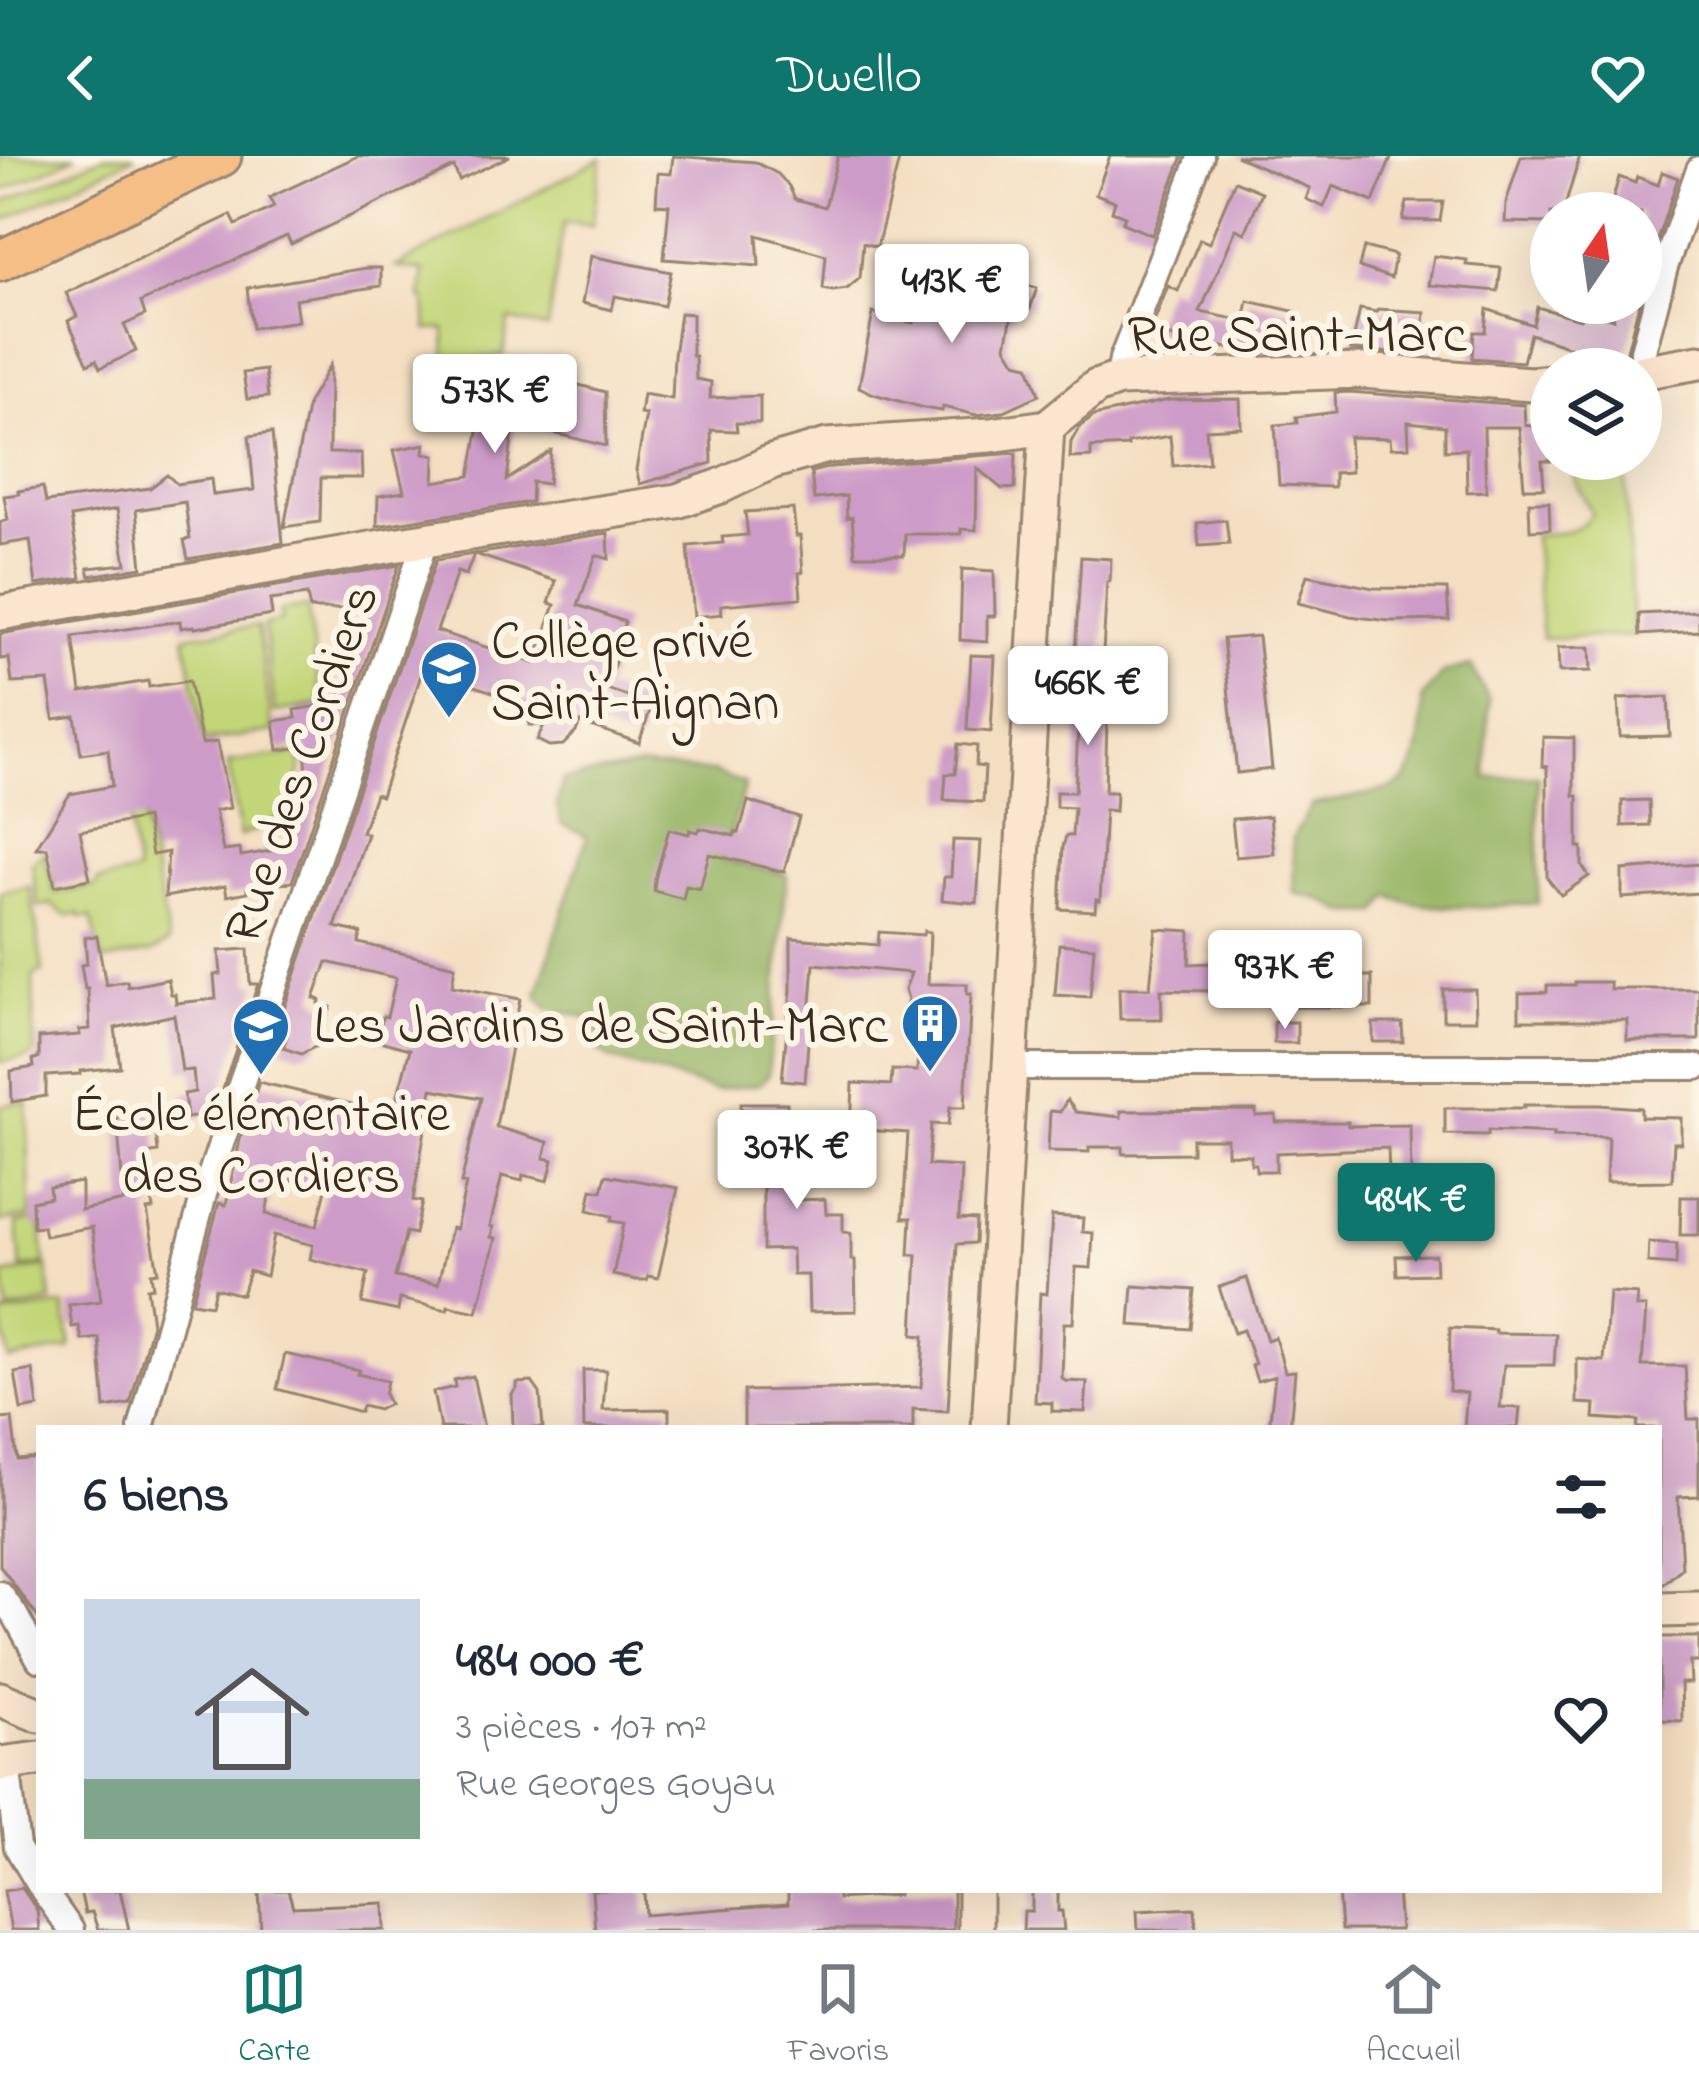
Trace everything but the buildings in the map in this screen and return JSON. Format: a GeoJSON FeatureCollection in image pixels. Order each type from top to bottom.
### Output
{"type":"FeatureCollection","features":[{"type":"Feature","properties":{"kind":"main road"},"geometry":{"type":"LineString","coordinates":[[0,234],[168,156]]}},
{"type":"Feature","properties":{"kind":"main road"},"geometry":{"type":"LineString","coordinates":[[0,261],[221,156]]}},
{"type":"Feature","properties":{"kind":"street"},"geometry":{"type":"LineString","coordinates":[[1119,379],[1122,359],[1201,156]]}},
{"type":"Feature","properties":{"kind":"street"},"geometry":{"type":"LineString","coordinates":[[1644,348],[1665,267],[1699,169]]}},
{"type":"Feature","properties":{"kind":"street"},"geometry":{"type":"LineString","coordinates":[[1662,368],[1699,362]]}},
{"type":"Feature","properties":{"kind":"street","name":"Rue Saint-Marc"},"geometry":{"type":"LineString","coordinates":[[1047,427],[1096,387],[1119,379],[1362,371],[1530,384]]}},
{"type":"Feature","properties":{"kind":"street"},"geometry":{"type":"LineString","coordinates":[[0,614],[677,501],[771,462],[827,446],[1047,427],[988,1425]]}},
{"type":"Feature","properties":{"kind":"street","name":"Rue des Cordiers"},"geometry":{"type":"LineString","coordinates":[[142,1425],[204,1194],[422,553],[420,542]]}},
{"type":"Feature","properties":{"kind":"street"},"geometry":{"type":"LineString","coordinates":[[1009,1067],[1696,1067]]}},
{"type":"Feature","properties":{"kind":"street"},"geometry":{"type":"LineString","coordinates":[[0,1594],[36,1653]]}},
{"type":"Feature","properties":{"kind":"street"},"geometry":{"type":"LineString","coordinates":[[1662,1610],[1699,1610]]}},
{"type":"Feature","properties":{"kind":"street"},"geometry":{"type":"LineString","coordinates":[[0,1699],[36,1713]]}},
{"type":"Feature","properties":{"kind":"street"},"geometry":{"type":"LineString","coordinates":[[15,1762],[17,1847],[36,1879]]}},
{"type":"Feature","properties":{"kind":"street"},"geometry":{"type":"LineString","coordinates":[[45,1893],[71,1930]]}},
{"type":"Feature","properties":{"kind":"street"},"geometry":{"type":"LineString","coordinates":[[975,1893],[975,1930]]}},
{"type":"Feature","properties":{"kind":"green space"},"geometry":{"type":"Polygon","coordinates":[[[0,156],[76,156],[0,192],[0,156]]]}},
{"type":"Feature","properties":{"kind":"green space"},"geometry":{"type":"Polygon","coordinates":[[[103,156],[135,156],[0,222],[0,204],[103,156]]]}},
{"type":"Feature","properties":{"kind":"green space"},"geometry":{"type":"Polygon","coordinates":[[[602,158],[592,225],[564,222],[547,328],[509,320],[503,355],[446,363],[445,329],[427,330],[425,299],[421,298],[424,271],[396,267],[602,158]]]}},
{"type":"Feature","properties":{"kind":"green space"},"geometry":{"type":"Polygon","coordinates":[[[1575,480],[1626,480],[1633,636],[1542,638],[1534,534],[1574,529],[1592,513],[1575,480]]]}},
{"type":"Feature","properties":{"kind":"green space"},"geometry":{"type":"Polygon","coordinates":[[[307,607],[322,704],[275,712],[264,625],[281,622],[280,610],[307,607]]]}},
{"type":"Feature","properties":{"kind":"green space"},"geometry":{"type":"Polygon","coordinates":[[[258,626],[273,732],[204,741],[185,636],[258,626]]]}},
{"type":"Feature","properties":{"kind":"green space"},"geometry":{"type":"Polygon","coordinates":[[[1471,666],[1489,700],[1486,778],[1538,776],[1538,903],[1443,906],[1389,896],[1378,913],[1347,913],[1294,893],[1293,837],[1312,805],[1379,792],[1404,780],[1419,747],[1422,699],[1443,673],[1471,666]]]}},
{"type":"Feature","properties":{"kind":"green space"},"geometry":{"type":"Polygon","coordinates":[[[300,753],[299,778],[284,811],[240,836],[228,763],[300,753]]]}},
{"type":"Feature","properties":{"kind":"green space"},"geometry":{"type":"Polygon","coordinates":[[[639,766],[713,772],[745,784],[723,860],[787,875],[768,1075],[760,1084],[714,1090],[610,1059],[598,1050],[598,1020],[547,1008],[537,996],[587,836],[562,824],[557,806],[563,780],[639,766]]]}},
{"type":"Feature","properties":{"kind":"green space"},"geometry":{"type":"Polygon","coordinates":[[[134,771],[169,942],[153,952],[103,961],[91,917],[67,916],[51,904],[38,907],[32,863],[44,852],[55,893],[137,873],[122,773],[134,771]]]}},
{"type":"Feature","properties":{"kind":"green space"},"geometry":{"type":"Polygon","coordinates":[[[30,887],[43,972],[33,979],[34,1053],[0,1062],[0,892],[30,887]]]}},
{"type":"Feature","properties":{"kind":"green space"},"geometry":{"type":"Polygon","coordinates":[[[27,1102],[30,1216],[0,1222],[0,1106],[27,1102]]]}},
{"type":"Feature","properties":{"kind":"green space"},"geometry":{"type":"Polygon","coordinates":[[[40,1219],[45,1264],[21,1268],[17,1223],[40,1219]]]}},
{"type":"Feature","properties":{"kind":"green space"},"geometry":{"type":"Polygon","coordinates":[[[47,1266],[51,1302],[8,1311],[4,1275],[47,1266]]]}},
{"type":"Feature","properties":{"kind":"green space"},"geometry":{"type":"Polygon","coordinates":[[[64,1305],[71,1348],[9,1360],[1,1315],[64,1305]]]}},
{"type":"Feature","properties":{"kind":"place","name":"Collège privé Saint-Aignan"},"geometry":{"type":"Point","coordinates":[449,720]}},
{"type":"Feature","properties":{"kind":"place","name":"Les Jardins de Saint-Marc"},"geometry":{"type":"Point","coordinates":[930,1074]}},
{"type":"Feature","properties":{"kind":"place","name":"École élémentaire des Cordiers"},"geometry":{"type":"Point","coordinates":[261,1077]}}]}
